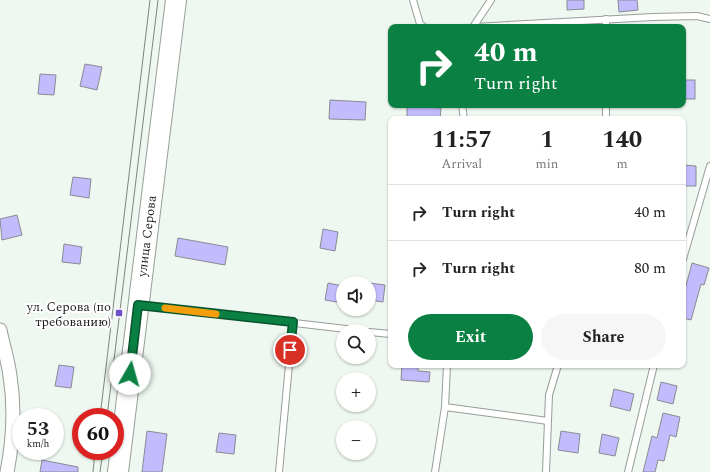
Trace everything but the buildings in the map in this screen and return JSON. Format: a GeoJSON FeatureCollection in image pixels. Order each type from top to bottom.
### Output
{"type":"FeatureCollection","features":[{"type":"Feature","properties":{"kind":"main road","name":"улица Серова"},"geometry":{"type":"LineString","coordinates":[[118,472],[176,0]]}},
{"type":"Feature","properties":{"kind":"street"},"geometry":{"type":"LineString","coordinates":[[0,330],[10,375],[12,392],[12,439],[6,472]]}},
{"type":"Feature","properties":{"kind":"lane"},"geometry":{"type":"LineString","coordinates":[[413,0],[420,24]]}},
{"type":"Feature","properties":{"kind":"lane"},"geometry":{"type":"LineString","coordinates":[[476,24],[490,0]]}},
{"type":"Feature","properties":{"kind":"lane"},"geometry":{"type":"LineString","coordinates":[[524,24],[697,16],[710,19]]}},
{"type":"Feature","properties":{"kind":"lane"},"geometry":{"type":"LineString","coordinates":[[606,19],[606,24]]}},
{"type":"Feature","properties":{"kind":"lane"},"geometry":{"type":"LineString","coordinates":[[686,249],[710,166]]}},
{"type":"Feature","properties":{"kind":"lane"},"geometry":{"type":"LineString","coordinates":[[138,305],[336,328]]}},
{"type":"Feature","properties":{"kind":"lane"},"geometry":{"type":"LineString","coordinates":[[279,472],[293,322]]}},
{"type":"Feature","properties":{"kind":"lane"},"geometry":{"type":"LineString","coordinates":[[376,333],[388,334]]}},
{"type":"Feature","properties":{"kind":"lane"},"geometry":{"type":"LineString","coordinates":[[435,472],[445,407],[447,368]]}},
{"type":"Feature","properties":{"kind":"lane"},"geometry":{"type":"LineString","coordinates":[[546,472],[549,395],[557,368]]}},
{"type":"Feature","properties":{"kind":"lane"},"geometry":{"type":"LineString","coordinates":[[628,472],[653,368]]}},
{"type":"Feature","properties":{"kind":"lane"},"geometry":{"type":"LineString","coordinates":[[445,407],[548,421]]}},
{"type":"Feature","properties":{"kind":"tram line"},"geometry":{"type":"LineString","coordinates":[[101,408],[150,0]]}},
{"type":"Feature","properties":{"kind":"tram line"},"geometry":{"type":"LineString","coordinates":[[108,408],[158,0]]}},
{"type":"Feature","properties":{"kind":"tram line"},"geometry":{"type":"LineString","coordinates":[[93,472],[94,460]]}},
{"type":"Feature","properties":{"kind":"tram line"},"geometry":{"type":"LineString","coordinates":[[100,472],[102,460]]}},
{"type":"Feature","properties":{"kind":"slow traffic"},"geometry":{"type":"LineString","coordinates":[[165,308],[216,314]]}},
{"type":"Feature","properties":{"kind":"place","name":"ул. Серова (по требованию)"},"geometry":{"type":"Point","coordinates":[119,313]}},
{"type":"Feature","properties":{"kind":"route"},"geometry":{"type":"LineString","coordinates":[[130,374],[138,305],[293,322],[290,350]]}}]}
